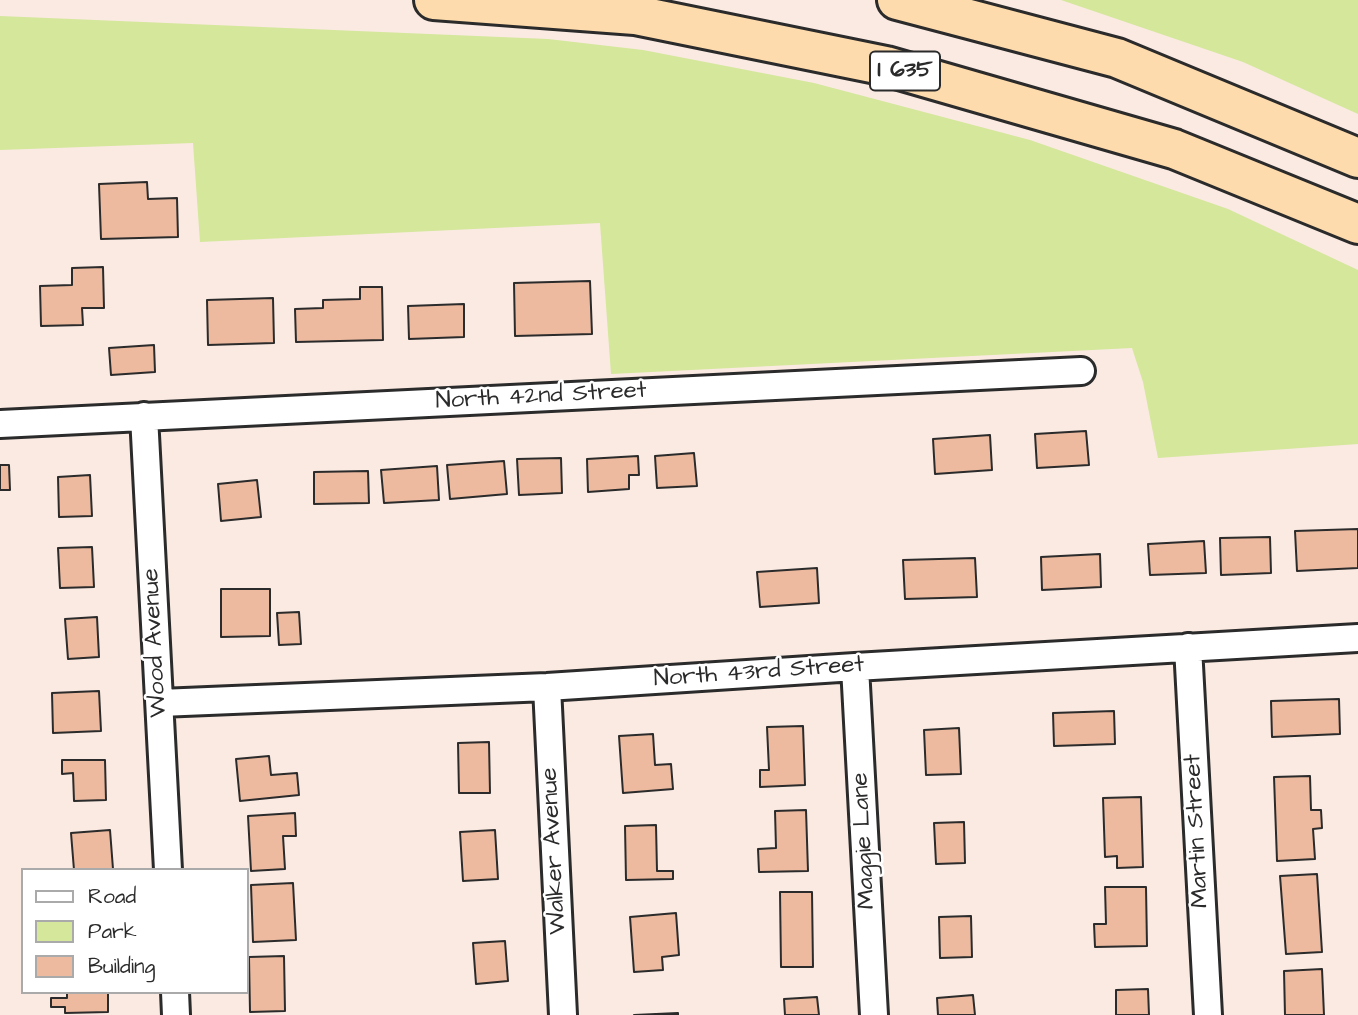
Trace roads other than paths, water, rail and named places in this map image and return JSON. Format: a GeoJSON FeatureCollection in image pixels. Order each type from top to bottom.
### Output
{"type":"FeatureCollection","features":[{"type":"Feature","properties":{"kind":"highway","name":"I 635"},"geometry":{"type":"LineString","coordinates":[[433,0],[635,15],[886,66],[1174,149],[1358,224]]}},
{"type":"Feature","properties":{"kind":"highway"},"geometry":{"type":"LineString","coordinates":[[897,0],[1117,58],[1358,158]]}},
{"type":"Feature","properties":{"kind":"street","name":"North 42nd Street"},"geometry":{"type":"LineString","coordinates":[[0,424],[1082,371]]}},
{"type":"Feature","properties":{"kind":"street","name":"Wood Avenue"},"geometry":{"type":"LineString","coordinates":[[144,416],[168,868]]}},
{"type":"Feature","properties":{"kind":"street","name":"North 43rd Street"},"geometry":{"type":"LineString","coordinates":[[160,704],[547,687],[1358,638]]}},
{"type":"Feature","properties":{"kind":"street","name":"Martin Street"},"geometry":{"type":"LineString","coordinates":[[1188,647],[1208,1015]]}},
{"type":"Feature","properties":{"kind":"street","name":"Maggie Lane"},"geometry":{"type":"LineString","coordinates":[[855,667],[874,1015]]}},
{"type":"Feature","properties":{"kind":"street","name":"Walker Avenue"},"geometry":{"type":"LineString","coordinates":[[547,687],[563,1015]]}},
{"type":"Feature","properties":{"kind":"street"},"geometry":{"type":"LineString","coordinates":[[175,994],[176,1015]]}}]}
